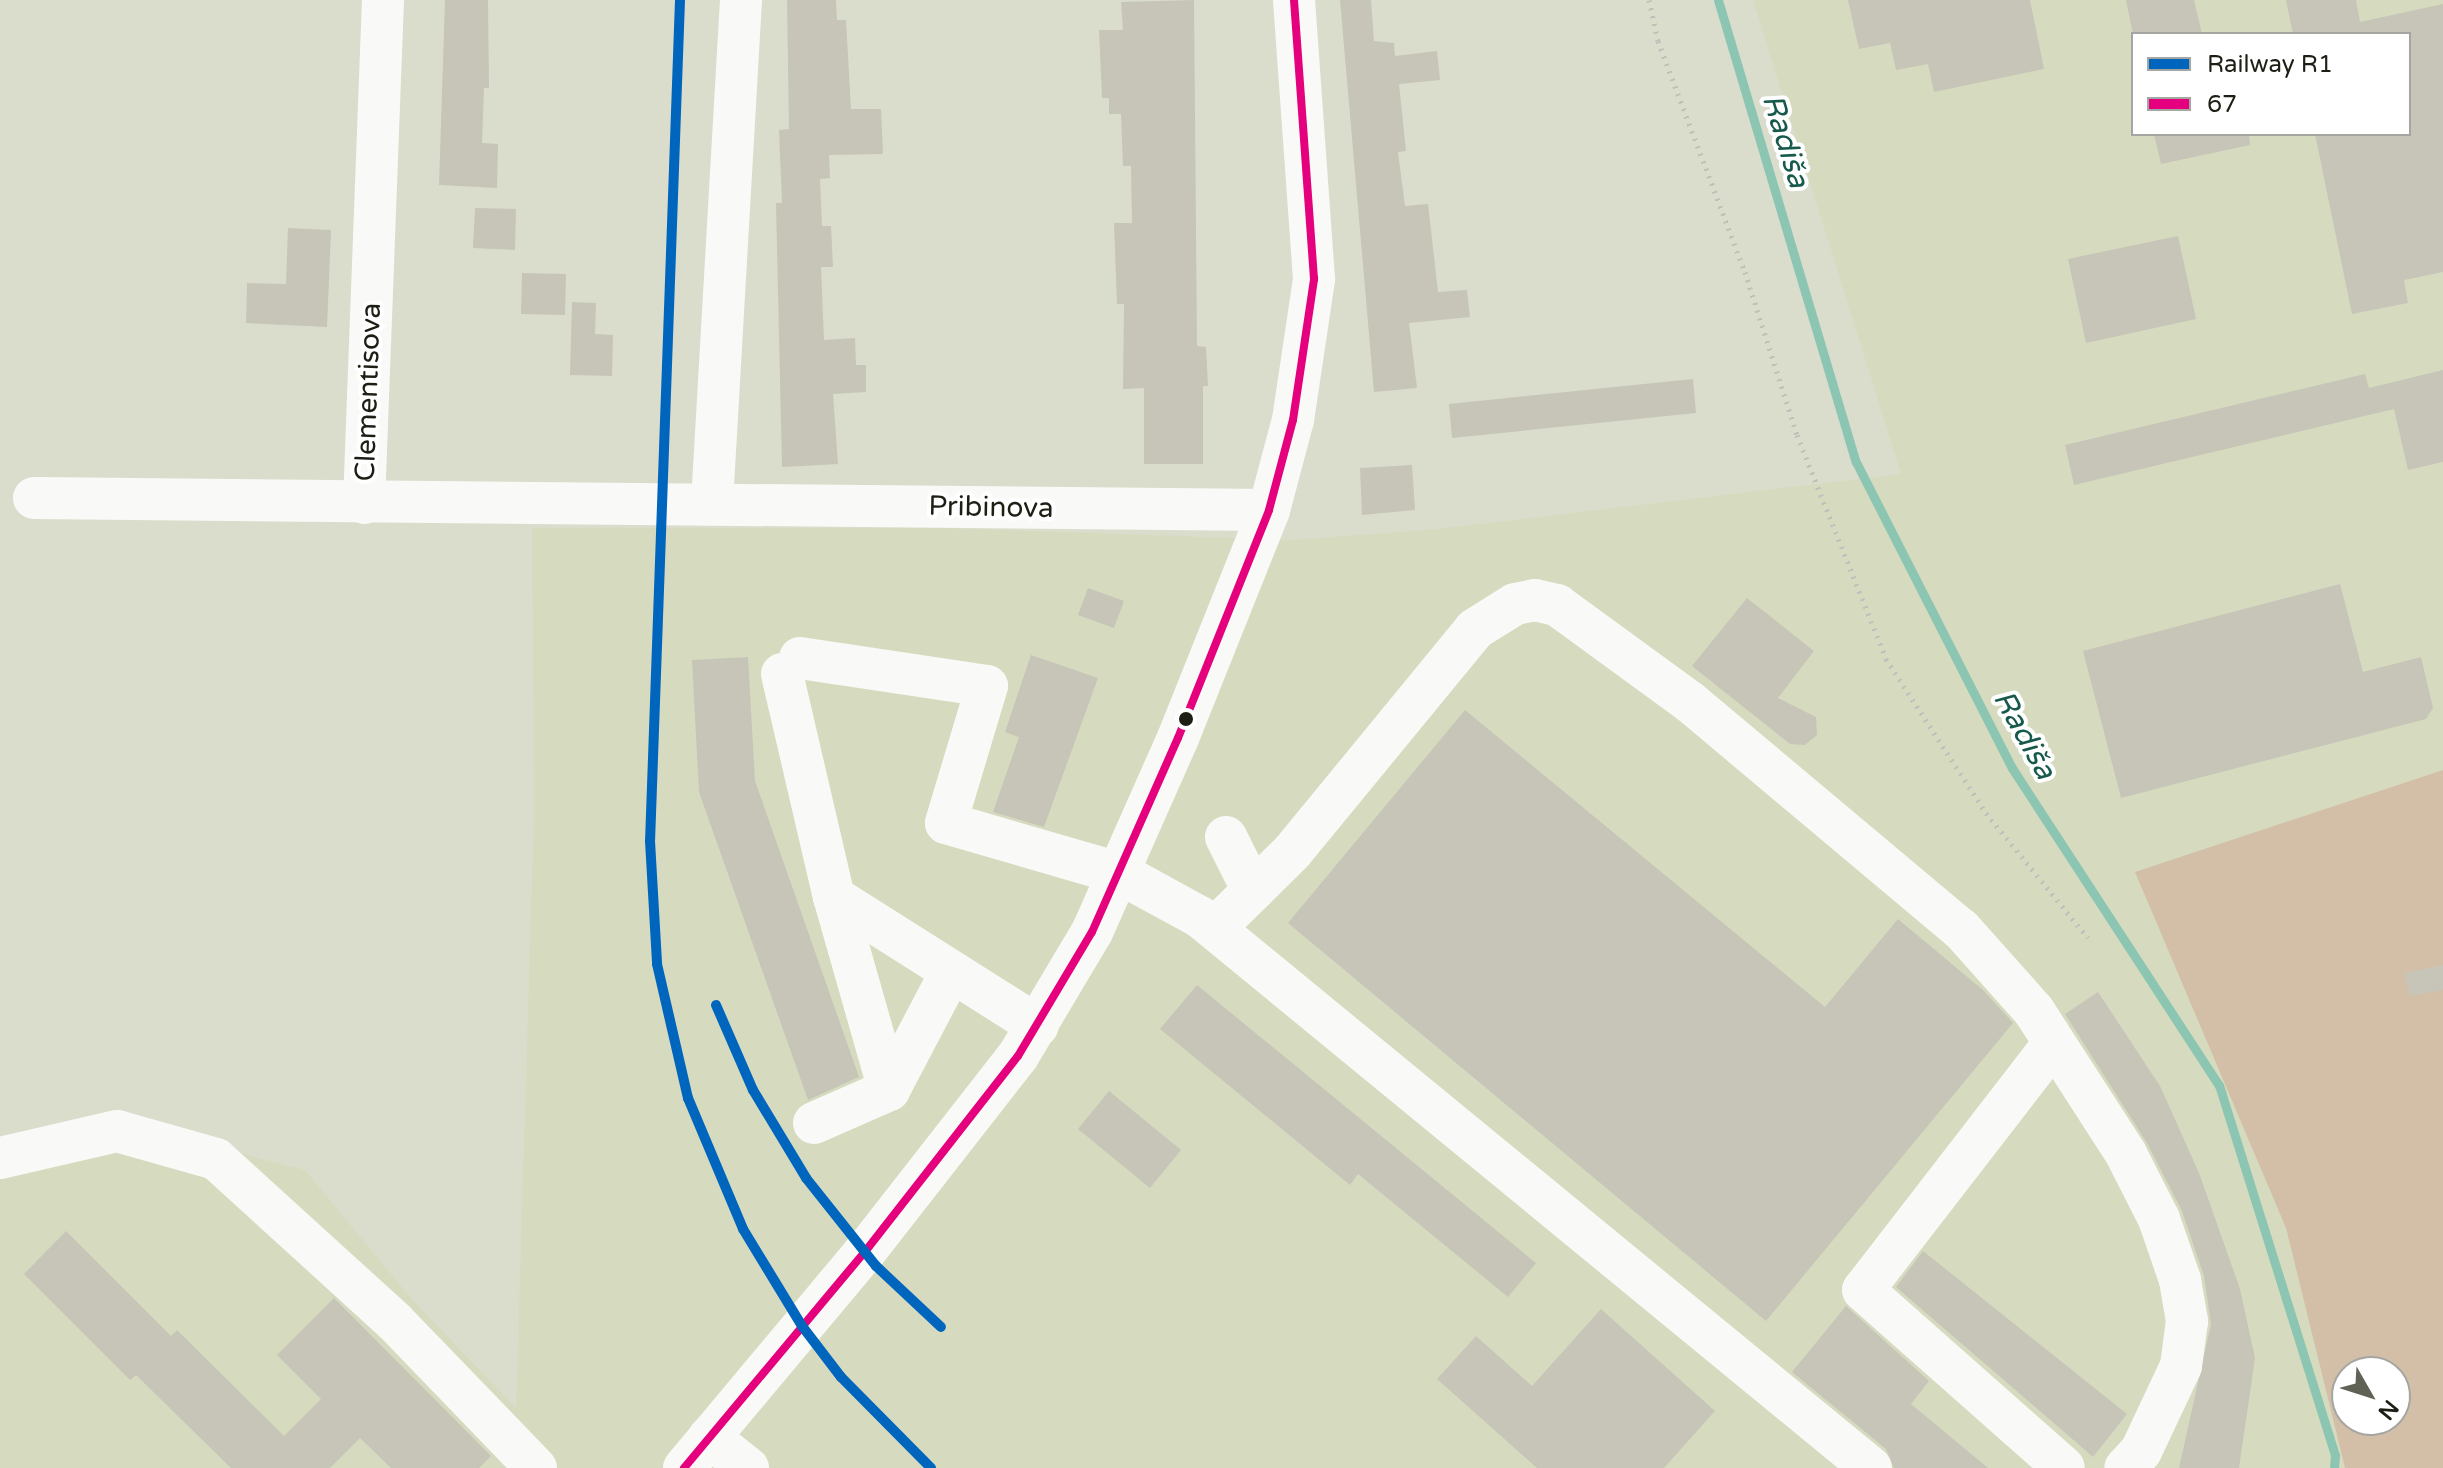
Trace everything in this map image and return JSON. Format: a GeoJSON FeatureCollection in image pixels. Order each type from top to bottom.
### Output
{"type":"FeatureCollection","features":[{"type":"Feature","properties":{"kind":"street","name":"Clementisova"},"geometry":{"type":"LineString","coordinates":[[34,498],[364,503],[383,0]]}},
{"type":"Feature","properties":{"kind":"street"},"geometry":{"type":"LineString","coordinates":[[712,503],[741,0]]}},
{"type":"Feature","properties":{"kind":"street"},"geometry":{"type":"LineString","coordinates":[[748,1468],[696,1453],[987,1101],[1038,1026],[1121,874],[1269,510],[1293,420],[1314,279],[1294,0]]}},
{"type":"Feature","properties":{"kind":"street","name":"Pribinova"},"geometry":{"type":"LineString","coordinates":[[364,503],[712,503],[1269,510]]}},
{"type":"Feature","properties":{"kind":"street"},"geometry":{"type":"LineString","coordinates":[[1215,928],[1292,852],[1475,629],[1491,616],[1535,600],[1577,617],[1690,702],[1961,929],[2034,1011],[2133,1167],[2159,1219],[2185,1307],[2181,1366],[2141,1451],[2125,1468]]}},
{"type":"Feature","properties":{"kind":"street"},"geometry":{"type":"LineString","coordinates":[[889,1090],[834,897],[791,666],[987,686],[946,823],[1121,874],[1215,928],[1871,1468]]}},
{"type":"Feature","properties":{"kind":"street"},"geometry":{"type":"LineString","coordinates":[[1226,837],[1253,891]]}},
{"type":"Feature","properties":{"kind":"street"},"geometry":{"type":"LineString","coordinates":[[834,897],[1038,1026]]}},
{"type":"Feature","properties":{"kind":"street"},"geometry":{"type":"LineString","coordinates":[[814,1123],[889,1090],[951,972]]}},
{"type":"Feature","properties":{"kind":"street"},"geometry":{"type":"LineString","coordinates":[[2054,1043],[1863,1290],[2064,1468]]}},
{"type":"Feature","properties":{"kind":"street"},"geometry":{"type":"LineString","coordinates":[[0,1158],[117,1131],[216,1159],[395,1322],[536,1468]]}},
{"type":"Feature","properties":{"kind":"path"},"geometry":{"type":"LineString","coordinates":[[1649,0],[1658,41],[1745,272],[1797,435],[1886,659],[1986,813],[2088,938]]}},
{"type":"Feature","properties":{"kind":"shaded area"},"geometry":{"type":"Polygon","coordinates":[[[1753,0],[2443,0],[2443,770],[2136,873],[2286,1228],[2331,1411],[2331,1436],[2337,1436],[2345,1468],[0,1468],[0,1141],[153,1131],[305,1170],[410,1297],[516,1408],[534,815],[532,528],[944,528],[1292,540],[1437,529],[1901,474],[1753,0]]]}},
{"type":"Feature","properties":{"kind":"shaded area"},"geometry":{"type":"Polygon","coordinates":[[[2443,770],[2443,1468],[2345,1468],[2337,1436],[2411,1436],[2411,1356],[2331,1356],[2331,1411],[2286,1228],[2135,872],[2443,770]]]}},
{"type":"Feature","properties":{"kind":"building"},"geometry":{"type":"Polygon","coordinates":[[[445,0],[488,0],[489,88],[484,88],[482,143],[498,144],[497,188],[439,185],[445,0]]]}},
{"type":"Feature","properties":{"kind":"building"},"geometry":{"type":"Polygon","coordinates":[[[787,0],[836,0],[837,20],[846,20],[851,109],[881,109],[883,154],[829,155],[830,178],[820,179],[822,226],[831,226],[833,267],[821,267],[824,340],[855,338],[856,365],[866,365],[866,392],[833,394],[838,464],[782,467],[776,203],[782,203],[779,130],[789,129],[787,0]]]}},
{"type":"Feature","properties":{"kind":"building"},"geometry":{"type":"Polygon","coordinates":[[[1194,0],[1197,346],[1206,347],[1208,386],[1203,386],[1203,464],[1144,464],[1144,388],[1123,389],[1124,304],[1117,304],[1114,223],[1132,223],[1131,166],[1123,166],[1121,114],[1109,114],[1109,98],[1102,98],[1099,30],[1123,30],[1121,2],[1194,0]]]}},
{"type":"Feature","properties":{"kind":"building"},"geometry":{"type":"Polygon","coordinates":[[[1340,0],[1371,0],[1374,41],[1394,43],[1395,56],[1437,51],[1440,80],[1399,84],[1406,151],[1398,152],[1405,206],[1428,204],[1438,292],[1467,290],[1470,317],[1409,323],[1417,388],[1374,392],[1340,0]]]}},
{"type":"Feature","properties":{"kind":"building"},"geometry":{"type":"Polygon","coordinates":[[[1848,0],[2030,0],[2044,69],[1934,92],[1928,64],[1896,70],[1890,43],[1859,49],[1848,0]]]}},
{"type":"Feature","properties":{"kind":"building"},"geometry":{"type":"Polygon","coordinates":[[[2126,0],[2194,0],[2202,32],[2133,32],[2126,0]]]}},
{"type":"Feature","properties":{"kind":"building"},"geometry":{"type":"Polygon","coordinates":[[[2286,0],[2356,0],[2360,22],[2443,4],[2443,272],[2404,280],[2408,303],[2352,314],[2315,136],[2411,136],[2411,32],[2293,32],[2286,0]]]}},
{"type":"Feature","properties":{"kind":"building"},"geometry":{"type":"Polygon","coordinates":[[[2154,136],[2249,136],[2250,145],[2161,164],[2154,136]]]}},
{"type":"Feature","properties":{"kind":"building"},"geometry":{"type":"Polygon","coordinates":[[[475,208],[516,209],[515,250],[473,248],[475,208]]]}},
{"type":"Feature","properties":{"kind":"building"},"geometry":{"type":"Polygon","coordinates":[[[288,228],[331,230],[327,327],[246,323],[247,283],[286,284],[288,228]]]}},
{"type":"Feature","properties":{"kind":"building"},"geometry":{"type":"Polygon","coordinates":[[[2178,236],[2196,319],[2086,343],[2068,259],[2178,236]]]}},
{"type":"Feature","properties":{"kind":"building"},"geometry":{"type":"Polygon","coordinates":[[[522,273],[566,274],[565,315],[521,314],[522,273]]]}},
{"type":"Feature","properties":{"kind":"building"},"geometry":{"type":"Polygon","coordinates":[[[572,302],[596,303],[595,334],[613,335],[612,376],[570,375],[572,302]]]}},
{"type":"Feature","properties":{"kind":"building"},"geometry":{"type":"Polygon","coordinates":[[[2443,370],[2443,462],[2408,470],[2394,409],[2074,485],[2065,445],[2365,374],[2369,388],[2443,370]]]}},
{"type":"Feature","properties":{"kind":"building"},"geometry":{"type":"Polygon","coordinates":[[[1693,379],[1696,413],[1452,438],[1449,404],[1693,379]]]}},
{"type":"Feature","properties":{"kind":"building"},"geometry":{"type":"Polygon","coordinates":[[[1412,465],[1415,510],[1362,515],[1360,468],[1412,465]]]}},
{"type":"Feature","properties":{"kind":"building"},"geometry":{"type":"Polygon","coordinates":[[[2340,584],[2363,672],[2421,657],[2433,708],[2426,719],[2121,798],[2083,651],[2340,584]]]}},
{"type":"Feature","properties":{"kind":"building"},"geometry":{"type":"Polygon","coordinates":[[[1088,588],[1124,601],[1114,628],[1078,615],[1088,588]]]}},
{"type":"Feature","properties":{"kind":"building"},"geometry":{"type":"Polygon","coordinates":[[[1747,598],[1814,651],[1778,698],[1816,717],[1817,735],[1805,745],[1790,744],[1692,666],[1747,598]]]}},
{"type":"Feature","properties":{"kind":"building"},"geometry":{"type":"Polygon","coordinates":[[[1031,655],[1098,678],[1044,827],[993,812],[1019,737],[1005,732],[1031,655]]]}},
{"type":"Feature","properties":{"kind":"building"},"geometry":{"type":"Polygon","coordinates":[[[748,657],[755,781],[859,1077],[808,1100],[699,792],[692,660],[748,657]]]}},
{"type":"Feature","properties":{"kind":"building"},"geometry":{"type":"Polygon","coordinates":[[[1465,710],[1825,1007],[1898,919],[1983,990],[2013,1023],[1766,1321],[1288,923],[1465,710]]]}},
{"type":"Feature","properties":{"kind":"building"},"geometry":{"type":"Polygon","coordinates":[[[2443,965],[2443,990],[2410,996],[2405,973],[2443,965]]]}},
{"type":"Feature","properties":{"kind":"building"},"geometry":{"type":"Polygon","coordinates":[[[1197,985],[1536,1263],[1508,1297],[1358,1174],[1350,1185],[1160,1029],[1197,985]]]}},
{"type":"Feature","properties":{"kind":"building"},"geometry":{"type":"Polygon","coordinates":[[[2098,992],[2160,1086],[2199,1173],[2240,1289],[2255,1358],[2239,1468],[2179,1468],[2211,1324],[2204,1276],[2182,1211],[2147,1143],[2065,1014],[2098,992]]]}},
{"type":"Feature","properties":{"kind":"building"},"geometry":{"type":"Polygon","coordinates":[[[1109,1091],[1181,1150],[1150,1188],[1078,1129],[1109,1091]]]}},
{"type":"Feature","properties":{"kind":"building"},"geometry":{"type":"Polygon","coordinates":[[[66,1231],[171,1336],[177,1330],[284,1436],[321,1399],[277,1355],[334,1298],[491,1456],[479,1468],[391,1468],[360,1438],[330,1468],[231,1468],[136,1375],[130,1380],[24,1274],[66,1231]]]}},
{"type":"Feature","properties":{"kind":"building"},"geometry":{"type":"Polygon","coordinates":[[[1923,1251],[2127,1414],[2093,1457],[1896,1287],[1923,1251]]]}},
{"type":"Feature","properties":{"kind":"building"},"geometry":{"type":"Polygon","coordinates":[[[1846,1306],[1929,1381],[1911,1404],[1988,1468],[1894,1468],[1886,1449],[1792,1372],[1846,1306]]]}},
{"type":"Feature","properties":{"kind":"building"},"geometry":{"type":"Polygon","coordinates":[[[1601,1309],[1715,1411],[1664,1468],[1537,1468],[1437,1379],[1476,1336],[1532,1386],[1601,1309]]]}},
{"type":"Feature","properties":{"kind":"waterway","name":"Radiša"},"geometry":{"type":"LineString","coordinates":[[1718,0],[1856,462],[2012,768],[2219,1085],[2335,1455],[2334,1468]]}},
{"type":"Feature","properties":{"kind":"rail line","name":"R1"},"geometry":{"type":"LineString","coordinates":[[680,0],[650,841],[657,964],[688,1098],[743,1229],[802,1326],[841,1377],[931,1468]]}},
{"type":"Feature","properties":{"kind":"rail line","name":"R1"},"geometry":{"type":"LineString","coordinates":[[716,1005],[753,1090],[806,1178],[876,1266],[941,1327]]}},
{"type":"Feature","properties":{"kind":"transit line","name":"67"},"geometry":{"type":"LineString","coordinates":[[684,1468],[864,1253],[1018,1056],[1092,932],[1178,738],[1269,510],[1293,420],[1314,279],[1294,0]]}}]}
